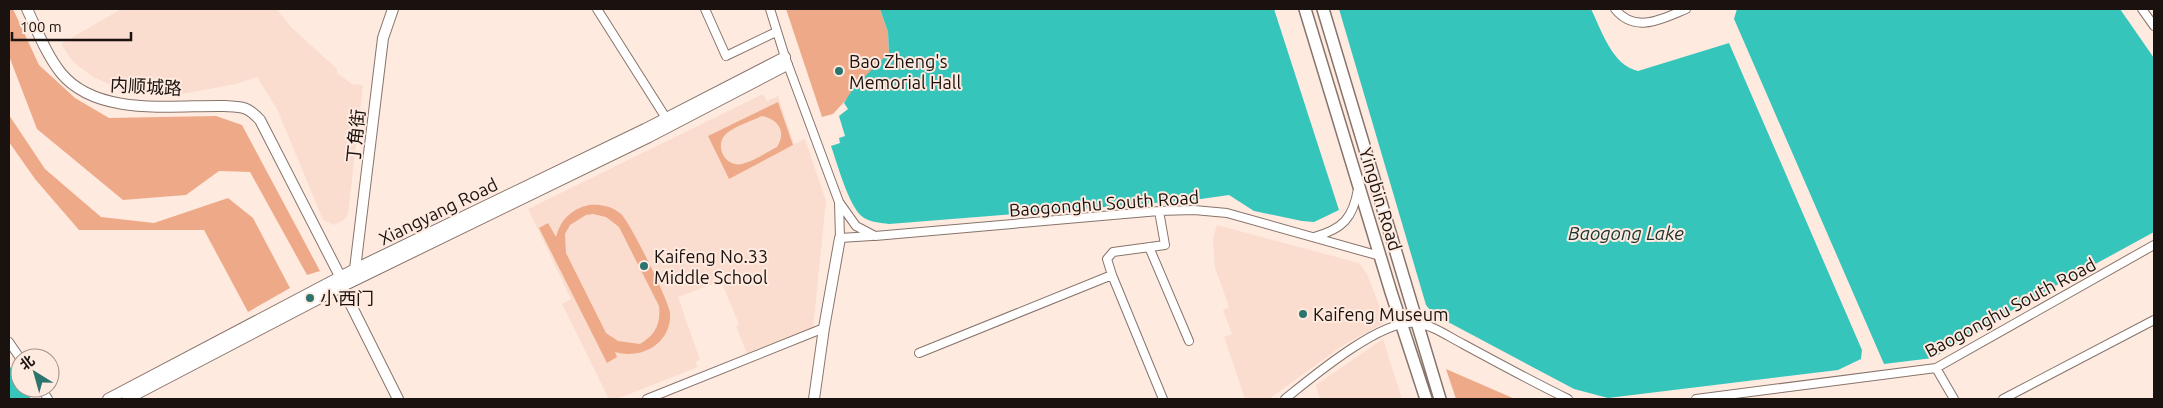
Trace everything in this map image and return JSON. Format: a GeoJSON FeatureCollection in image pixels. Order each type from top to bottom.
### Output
{"type":"FeatureCollection","features":[{"type":"Feature","properties":{"kind":"main road","name":"Yingbin Road"},"geometry":{"type":"LineString","coordinates":[[1306,9],[1380,256],[1426,399]]}},
{"type":"Feature","properties":{"kind":"main road","name":"Yingbin Road"},"geometry":{"type":"LineString","coordinates":[[1323,9],[1440,399]]}},
{"type":"Feature","properties":{"kind":"street","name":"内顺城路"},"geometry":{"type":"LineString","coordinates":[[27,9],[50,57],[62,74],[79,89],[97,99],[118,104],[241,107],[250,110],[260,120],[398,399]]}},
{"type":"Feature","properties":{"kind":"street","name":"丁角街"},"geometry":{"type":"LineString","coordinates":[[355,269],[383,38],[393,9]]}},
{"type":"Feature","properties":{"kind":"street"},"geometry":{"type":"LineString","coordinates":[[597,9],[666,118]]}},
{"type":"Feature","properties":{"kind":"street"},"geometry":{"type":"LineString","coordinates":[[705,9],[726,56],[776,32]]}},
{"type":"Feature","properties":{"kind":"street"},"geometry":{"type":"LineString","coordinates":[[770,9],[786,61],[839,202],[852,222],[863,231],[875,236]]}},
{"type":"Feature","properties":{"kind":"street"},"geometry":{"type":"LineString","coordinates":[[1615,9],[1629,21],[1643,23],[1686,9]]}},
{"type":"Feature","properties":{"kind":"street"},"geometry":{"type":"LineString","coordinates":[[2142,9],[2154,26]]}},
{"type":"Feature","properties":{"kind":"street","name":"Xiangyang Road"},"geometry":{"type":"LineString","coordinates":[[127,399],[340,283],[355,269],[786,61]]}},
{"type":"Feature","properties":{"kind":"street","name":"Xiangyang Road"},"geometry":{"type":"LineString","coordinates":[[108,399],[340,283],[649,137],[786,61]]}},
{"type":"Feature","properties":{"kind":"street"},"geometry":{"type":"LineString","coordinates":[[1312,238],[1331,232],[1346,220],[1355,205],[1359,185]]}},
{"type":"Feature","properties":{"kind":"street"},"geometry":{"type":"LineString","coordinates":[[814,399],[840,238],[839,202]]}},
{"type":"Feature","properties":{"kind":"street","name":"Baogonghu South Road"},"geometry":{"type":"LineString","coordinates":[[840,238],[1159,211],[1194,210],[1227,213],[1380,256]]}},
{"type":"Feature","properties":{"kind":"street"},"geometry":{"type":"LineString","coordinates":[[1159,211],[1164,245],[1113,252],[1109,255],[1108,263],[1163,399]]}},
{"type":"Feature","properties":{"kind":"street","name":"Baogonghu South Road"},"geometry":{"type":"LineString","coordinates":[[1696,399],[1936,368],[2154,245]]}},
{"type":"Feature","properties":{"kind":"street"},"geometry":{"type":"LineString","coordinates":[[1150,247],[1189,341]]}},
{"type":"Feature","properties":{"kind":"street"},"geometry":{"type":"LineString","coordinates":[[919,353],[1112,275]]}},
{"type":"Feature","properties":{"kind":"street"},"geometry":{"type":"LineString","coordinates":[[2003,399],[2154,320]]}},
{"type":"Feature","properties":{"kind":"street"},"geometry":{"type":"LineString","coordinates":[[1285,399],[1323,369],[1376,334],[1402,324],[1416,323],[1440,332],[1568,399]]}},
{"type":"Feature","properties":{"kind":"street"},"geometry":{"type":"LineString","coordinates":[[647,399],[824,328]]}},
{"type":"Feature","properties":{"kind":"street"},"geometry":{"type":"LineString","coordinates":[[1936,368],[1954,399]]}},
{"type":"Feature","properties":{"kind":"shaded area"},"geometry":{"type":"Polygon","coordinates":[[[9,9],[13,9],[39,65],[75,98],[109,118],[216,116],[242,125],[320,271],[307,275],[250,172],[219,171],[186,195],[123,200],[37,129],[9,56],[9,9]]]}},
{"type":"Feature","properties":{"kind":"shaded area"},"geometry":{"type":"Polygon","coordinates":[[[121,9],[277,9],[291,27],[337,69],[337,73],[352,84],[363,85],[348,214],[344,220],[334,225],[323,220],[277,109],[257,77],[236,84],[171,96],[120,89],[93,77],[73,62],[61,44],[121,9]]]}},
{"type":"Feature","properties":{"kind":"shaded area","name":"Bao Zheng's Memorial Hall"},"geometry":{"type":"Polygon","coordinates":[[[786,9],[880,9],[888,32],[889,53],[833,114],[822,117],[786,9]]]}},
{"type":"Feature","properties":{"kind":"shaded area","name":"Kaifeng No.33 Middle School"},"geometry":{"type":"Polygon","coordinates":[[[763,94],[767,101],[778,96],[794,144],[805,139],[826,201],[813,329],[747,354],[736,326],[739,324],[721,281],[678,297],[700,360],[695,362],[698,367],[617,399],[609,399],[562,304],[571,299],[528,209],[763,94]]]}},
{"type":"Feature","properties":{"kind":"shaded area"},"geometry":{"type":"Polygon","coordinates":[[[778,102],[793,145],[729,179],[708,136],[778,102]],[[762,116],[727,133],[721,143],[721,149],[726,159],[731,163],[742,164],[756,159],[777,147],[781,131],[776,123],[762,116]]]}},
{"type":"Feature","properties":{"kind":"shaded area"},"geometry":{"type":"Polygon","coordinates":[[[9,115],[45,169],[101,217],[154,223],[228,198],[253,218],[290,288],[248,312],[204,230],[79,230],[35,179],[9,142],[9,115]]]}},
{"type":"Feature","properties":{"kind":"shaded area"},"geometry":{"type":"Polygon","coordinates":[[[602,205],[610,207],[621,214],[626,220],[648,262],[670,313],[669,324],[661,341],[645,351],[635,354],[615,352],[617,357],[607,363],[539,228],[548,223],[556,237],[563,220],[572,212],[583,207],[602,205]],[[593,214],[586,215],[570,225],[565,234],[566,253],[606,333],[618,341],[640,344],[650,337],[658,324],[659,306],[619,227],[606,217],[593,214]]]}},
{"type":"Feature","properties":{"kind":"shaded area","name":"Kaifeng Museum"},"geometry":{"type":"Polygon","coordinates":[[[1217,225],[1359,263],[1367,274],[1384,318],[1383,324],[1345,344],[1269,399],[1245,399],[1224,337],[1232,334],[1223,310],[1229,307],[1215,268],[1213,238],[1217,225]]]}},
{"type":"Feature","properties":{"kind":"shaded area"},"geometry":{"type":"Polygon","coordinates":[[[1383,339],[1402,399],[1320,399],[1316,385],[1383,339]]]}},
{"type":"Feature","properties":{"kind":"shaded area"},"geometry":{"type":"Polygon","coordinates":[[[1446,369],[1515,399],[1456,399],[1446,369]]]}},
{"type":"Feature","properties":{"kind":"water"},"geometry":{"type":"Polygon","coordinates":[[[880,9],[1274,9],[1339,210],[1314,222],[1302,221],[1254,211],[1229,195],[1194,200],[889,224],[866,219],[860,215],[849,197],[831,146],[840,143],[839,138],[845,136],[839,116],[848,109],[844,103],[854,87],[889,53],[888,32],[880,9]]]}},
{"type":"Feature","properties":{"kind":"water","name":"Baogong Lake"},"geometry":{"type":"Polygon","coordinates":[[[1339,9],[1591,9],[1615,55],[1629,68],[1638,71],[1729,43],[1862,350],[1861,359],[1838,370],[1608,398],[1574,389],[1433,314],[1426,305],[1339,9]]]}},
{"type":"Feature","properties":{"kind":"water"},"geometry":{"type":"Polygon","coordinates":[[[1737,9],[2120,9],[2154,58],[2154,232],[2024,303],[1933,358],[1884,364],[1734,19],[1737,9]]]}},
{"type":"Feature","properties":{"kind":"water"},"geometry":{"type":"Polygon","coordinates":[[[9,365],[10,398],[31,399],[10,399],[9,365]]]}},
{"type":"Feature","properties":{"kind":"place","name":"Bao Zheng's Memorial Hall"},"geometry":{"type":"Point","coordinates":[839,71]}},
{"type":"Feature","properties":{"kind":"place","name":"Kaifeng No.33 Middle School"},"geometry":{"type":"Point","coordinates":[644,266]}},
{"type":"Feature","properties":{"kind":"place","name":"小西门"},"geometry":{"type":"Point","coordinates":[310,298]}},
{"type":"Feature","properties":{"kind":"place","name":"Kaifeng Museum"},"geometry":{"type":"Point","coordinates":[1303,314]}}]}
